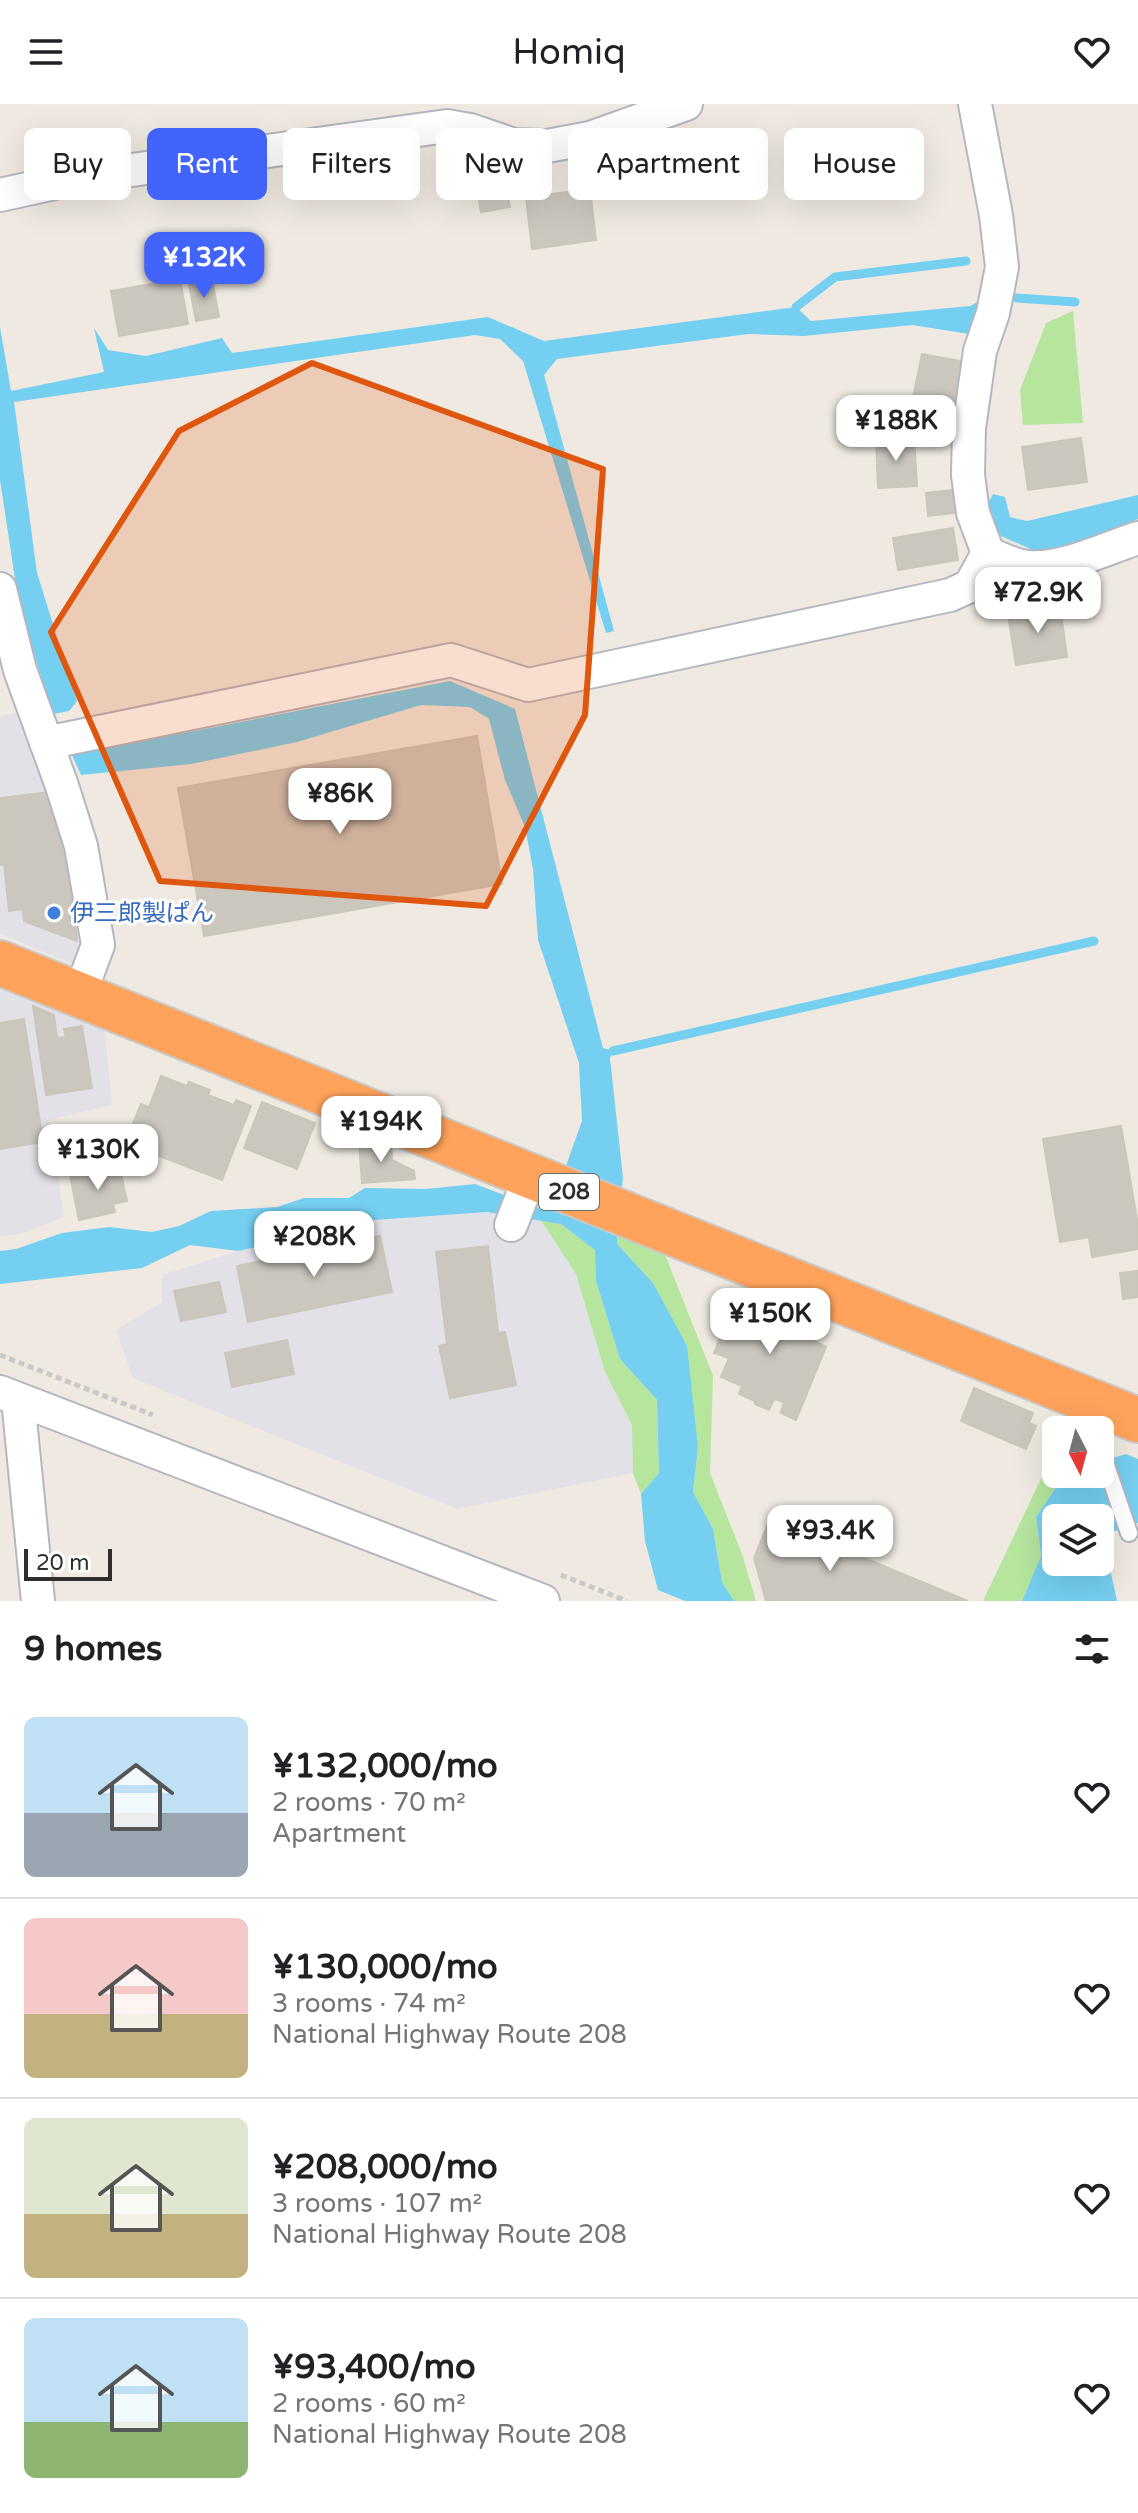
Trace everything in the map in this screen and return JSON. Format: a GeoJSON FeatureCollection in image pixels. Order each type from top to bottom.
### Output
{"type":"FeatureCollection","features":[{"type":"Feature","properties":{"kind":"highway","name":"208"},"geometry":{"type":"LineString","coordinates":[[0,963],[527,1185],[1120,1412]]}},
{"type":"Feature","properties":{"kind":"street"},"geometry":{"type":"LineString","coordinates":[[0,195],[82,177],[447,126],[470,130],[514,145],[547,146],[590,138],[686,104]]}},
{"type":"Feature","properties":{"kind":"street"},"geometry":{"type":"LineString","coordinates":[[975,104],[996,215],[1002,267],[993,313],[980,351],[969,428],[968,475],[973,513],[988,553],[1010,563],[1030,567],[1057,564],[1138,538]]}},
{"type":"Feature","properties":{"kind":"street"},"geometry":{"type":"LineString","coordinates":[[46,743],[451,660],[528,685],[950,595],[970,586],[988,553]]}},
{"type":"Feature","properties":{"kind":"street"},"geometry":{"type":"LineString","coordinates":[[0,589],[20,670],[81,846],[98,945],[79,996]]}},
{"type":"Feature","properties":{"kind":"street"},"geometry":{"type":"LineString","coordinates":[[511,1225],[527,1185]]}},
{"type":"Feature","properties":{"kind":"street"},"geometry":{"type":"LineString","coordinates":[[38,1601],[9,1396],[543,1601]]}},
{"type":"Feature","properties":{"kind":"lane"},"geometry":{"type":"LineString","coordinates":[[1120,1412],[1102,1453],[1129,1533]]}},
{"type":"Feature","properties":{"kind":"highlighted area"},"geometry":{"type":"Polygon","coordinates":[[[312,363],[603,469],[585,715],[486,906],[160,881],[51,632],[179,431],[312,363]]]}},
{"type":"Feature","properties":{"kind":"shaded area"},"geometry":{"type":"Polygon","coordinates":[[[24,712],[65,819],[87,941],[73,964],[0,934],[0,716],[24,712]]]}},
{"type":"Feature","properties":{"kind":"shaded area"},"geometry":{"type":"Polygon","coordinates":[[[0,980],[104,1022],[112,1105],[49,1120],[64,1217],[19,1234],[0,1236],[0,980]]]}},
{"type":"Feature","properties":{"kind":"shaded area"},"geometry":{"type":"Polygon","coordinates":[[[487,1212],[540,1219],[576,1274],[605,1372],[632,1425],[633,1473],[457,1509],[133,1378],[116,1330],[162,1302],[162,1275],[238,1251],[374,1220],[487,1212]]]}},
{"type":"Feature","properties":{"kind":"green space"},"geometry":{"type":"Polygon","coordinates":[[[1073,311],[1083,423],[1023,425],[1020,390],[1046,323],[1073,311]]]}},
{"type":"Feature","properties":{"kind":"green space"},"geometry":{"type":"Polygon","coordinates":[[[540,1219],[561,1224],[595,1250],[596,1281],[620,1359],[657,1400],[659,1473],[641,1494],[633,1473],[632,1425],[605,1372],[576,1274],[540,1219]]]}},
{"type":"Feature","properties":{"kind":"green space"},"geometry":{"type":"Polygon","coordinates":[[[616,1233],[664,1252],[713,1376],[710,1473],[742,1554],[756,1601],[734,1601],[722,1582],[713,1529],[693,1492],[698,1447],[653,1283],[618,1245],[616,1233]]]}},
{"type":"Feature","properties":{"kind":"green space"},"geometry":{"type":"Polygon","coordinates":[[[1042,1477],[1042,1488],[1056,1488],[1036,1517],[1041,1556],[1022,1601],[983,1601],[1042,1477]]]}},
{"type":"Feature","properties":{"kind":"water"},"geometry":{"type":"Polygon","coordinates":[[[987,297],[976,335],[912,325],[804,336],[748,334],[557,359],[544,375],[614,631],[606,633],[523,361],[500,339],[475,335],[14,402],[37,573],[77,701],[69,711],[53,714],[19,605],[0,480],[0,327],[11,391],[104,372],[94,328],[108,350],[146,356],[222,338],[232,353],[488,317],[544,341],[796,307],[811,321],[970,306],[987,297]]]}},
{"type":"Feature","properties":{"kind":"water"},"geometry":{"type":"Polygon","coordinates":[[[993,494],[1005,497],[1010,517],[1027,521],[1138,495],[1138,519],[1070,546],[1035,551],[1001,536],[985,509],[993,494]]]}},
{"type":"Feature","properties":{"kind":"water"},"geometry":{"type":"Polygon","coordinates":[[[450,681],[515,709],[603,1048],[613,1051],[610,1058],[623,1178],[616,1233],[618,1245],[653,1283],[687,1346],[698,1447],[693,1492],[713,1529],[722,1582],[734,1601],[685,1601],[658,1590],[645,1541],[641,1494],[659,1473],[657,1400],[620,1359],[596,1281],[595,1250],[561,1224],[487,1212],[374,1220],[238,1251],[190,1245],[142,1268],[0,1284],[0,1251],[16,1249],[62,1233],[109,1227],[152,1232],[179,1226],[211,1211],[277,1207],[304,1198],[349,1198],[365,1188],[426,1189],[475,1184],[541,1209],[553,1202],[582,1121],[579,1063],[538,940],[533,869],[525,827],[505,780],[489,719],[470,707],[421,705],[297,742],[191,764],[81,775],[72,755],[450,681]]]}},
{"type":"Feature","properties":{"kind":"water"},"geometry":{"type":"Polygon","coordinates":[[[1126,1454],[1138,1459],[1138,1523],[1114,1531],[1114,1504],[1045,1504],[1056,1488],[1114,1488],[1114,1458],[1126,1454]]]}},
{"type":"Feature","properties":{"kind":"water"},"geometry":{"type":"Polygon","coordinates":[[[1042,1508],[1042,1576],[1112,1576],[1117,1601],[1022,1601],[1041,1556],[1036,1517],[1042,1508]]]}},
{"type":"Feature","properties":{"kind":"building"},"geometry":{"type":"Polygon","coordinates":[[[568,192],[568,200],[591,200],[596,240],[532,249],[526,200],[552,200],[552,194],[568,192]]]}},
{"type":"Feature","properties":{"kind":"building"},"geometry":{"type":"Polygon","coordinates":[[[479,200],[509,200],[510,207],[481,212],[479,200]]]}},
{"type":"Feature","properties":{"kind":"building"},"geometry":{"type":"Polygon","coordinates":[[[180,279],[188,324],[119,336],[111,291],[180,279]]]}},
{"type":"Feature","properties":{"kind":"building"},"geometry":{"type":"Polygon","coordinates":[[[212,280],[219,317],[196,321],[189,284],[212,280]]]}},
{"type":"Feature","properties":{"kind":"building"},"geometry":{"type":"Polygon","coordinates":[[[922,354],[966,362],[953,426],[909,417],[922,354]]]}},
{"type":"Feature","properties":{"kind":"building"},"geometry":{"type":"Polygon","coordinates":[[[914,437],[917,486],[878,488],[876,439],[914,437]]]}},
{"type":"Feature","properties":{"kind":"building"},"geometry":{"type":"Polygon","coordinates":[[[1081,438],[1087,482],[1028,490],[1022,447],[1081,438]]]}},
{"type":"Feature","properties":{"kind":"building"},"geometry":{"type":"Polygon","coordinates":[[[961,489],[963,512],[928,516],[926,493],[961,489]]]}},
{"type":"Feature","properties":{"kind":"building"},"geometry":{"type":"Polygon","coordinates":[[[953,528],[958,560],[898,570],[893,538],[953,528]]]}},
{"type":"Feature","properties":{"kind":"building"},"geometry":{"type":"Polygon","coordinates":[[[1060,606],[1067,657],[1016,665],[1008,614],[1060,606]]]}},
{"type":"Feature","properties":{"kind":"building"},"geometry":{"type":"Polygon","coordinates":[[[477,736],[502,884],[204,936],[178,788],[477,736]]]}},
{"type":"Feature","properties":{"kind":"building"},"geometry":{"type":"Polygon","coordinates":[[[50,792],[68,859],[77,941],[24,921],[23,909],[9,911],[4,864],[0,865],[0,798],[50,792]]]}},
{"type":"Feature","properties":{"kind":"building"},"geometry":{"type":"Polygon","coordinates":[[[33,1006],[54,1015],[57,1038],[66,1037],[64,1029],[82,1026],[92,1088],[46,1095],[33,1006]]]}},
{"type":"Feature","properties":{"kind":"building"},"geometry":{"type":"Polygon","coordinates":[[[24,1019],[43,1142],[0,1149],[0,1023],[24,1019]]]}},
{"type":"Feature","properties":{"kind":"building"},"geometry":{"type":"Polygon","coordinates":[[[161,1076],[187,1086],[189,1082],[210,1090],[208,1095],[234,1105],[236,1100],[251,1106],[222,1180],[133,1146],[138,1134],[130,1131],[141,1104],[149,1107],[161,1076]]]}},
{"type":"Feature","properties":{"kind":"building"},"geometry":{"type":"Polygon","coordinates":[[[262,1102],[315,1123],[297,1169],[244,1148],[262,1102]]]}},
{"type":"Feature","properties":{"kind":"building"},"geometry":{"type":"Polygon","coordinates":[[[1121,1126],[1138,1225],[1138,1249],[1092,1257],[1089,1237],[1060,1242],[1043,1139],[1121,1126]]]}},
{"type":"Feature","properties":{"kind":"building"},"geometry":{"type":"Polygon","coordinates":[[[391,1142],[392,1160],[414,1171],[415,1179],[362,1183],[359,1143],[391,1142]]]}},
{"type":"Feature","properties":{"kind":"building"},"geometry":{"type":"Polygon","coordinates":[[[119,1165],[127,1201],[113,1204],[115,1212],[79,1220],[70,1175],[119,1165]]]}},
{"type":"Feature","properties":{"kind":"building"},"geometry":{"type":"Polygon","coordinates":[[[380,1236],[392,1292],[248,1322],[237,1266],[380,1236]]]}},
{"type":"Feature","properties":{"kind":"building"},"geometry":{"type":"Polygon","coordinates":[[[488,1246],[498,1333],[505,1332],[516,1385],[450,1398],[439,1346],[447,1344],[436,1252],[488,1246]]]}},
{"type":"Feature","properties":{"kind":"building"},"geometry":{"type":"Polygon","coordinates":[[[1138,1271],[1138,1297],[1123,1299],[1120,1273],[1138,1271]]]}},
{"type":"Feature","properties":{"kind":"building"},"geometry":{"type":"Polygon","coordinates":[[[219,1282],[226,1312],[181,1321],[174,1291],[219,1282]]]}},
{"type":"Feature","properties":{"kind":"building"},"geometry":{"type":"Polygon","coordinates":[[[735,1302],[761,1313],[766,1302],[807,1318],[801,1334],[826,1347],[796,1420],[781,1413],[784,1402],[774,1399],[769,1410],[739,1394],[742,1386],[721,1377],[729,1358],[714,1353],[735,1302]]]}},
{"type":"Feature","properties":{"kind":"building"},"geometry":{"type":"Polygon","coordinates":[[[287,1340],[294,1374],[232,1387],[225,1353],[287,1340]]]}},
{"type":"Feature","properties":{"kind":"building"},"geometry":{"type":"Polygon","coordinates":[[[974,1388],[1033,1413],[1029,1423],[1036,1426],[1026,1449],[961,1421],[974,1388]]]}},
{"type":"Feature","properties":{"kind":"building"},"geometry":{"type":"Polygon","coordinates":[[[770,1519],[968,1601],[766,1601],[754,1558],[770,1519]]]}},
{"type":"Feature","properties":{"kind":"waterway"},"geometry":{"type":"LineString","coordinates":[[796,307],[835,277],[966,261]]}},
{"type":"Feature","properties":{"kind":"waterway"},"geometry":{"type":"LineString","coordinates":[[1017,298],[1075,302]]}},
{"type":"Feature","properties":{"kind":"waterway"},"geometry":{"type":"LineString","coordinates":[[613,1051],[1094,941]]}},
{"type":"Feature","properties":{"kind":"place","name":"伊三郎製ぱん"},"geometry":{"type":"Point","coordinates":[54,913]}}]}
